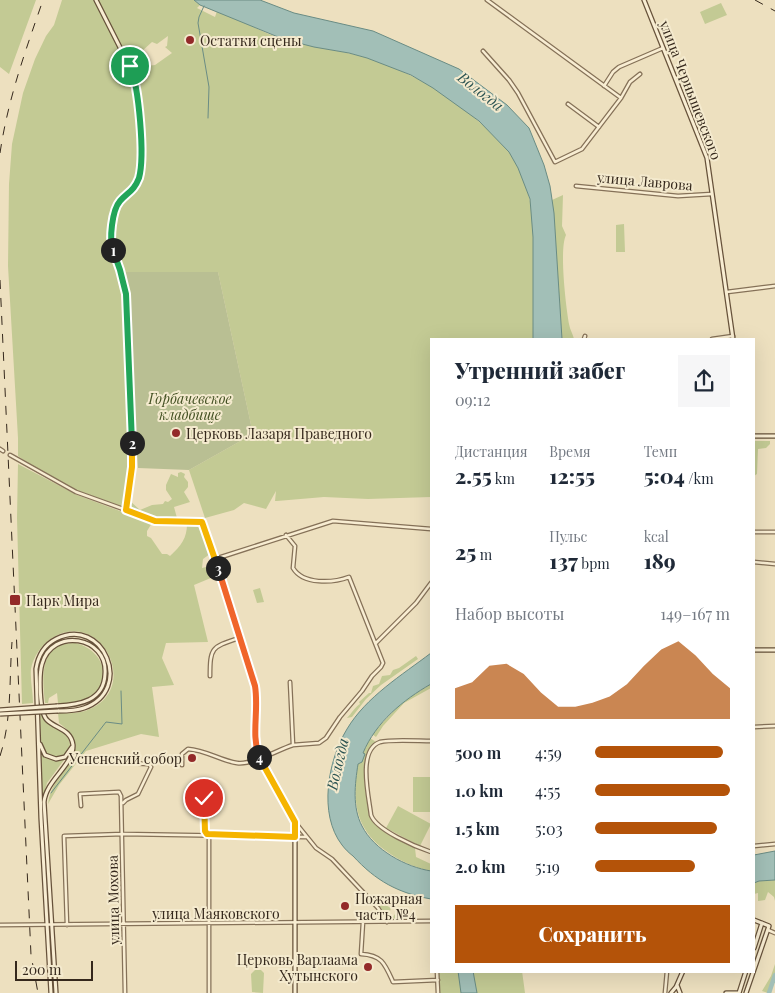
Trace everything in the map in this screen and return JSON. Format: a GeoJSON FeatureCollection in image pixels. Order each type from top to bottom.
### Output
{"type":"FeatureCollection","features":[{"type":"Feature","properties":{"kind":"main road"},"geometry":{"type":"LineString","coordinates":[[96,0],[134,75],[142,156],[139,176],[134,189],[119,202],[115,209],[111,240],[111,246],[126,294],[132,455],[126,510],[155,521],[202,522],[215,559],[256,692],[255,736],[260,759],[295,822],[295,993]]}},
{"type":"Feature","properties":{"kind":"main road","name":"улица Чернышевского"},"geometry":{"type":"LineString","coordinates":[[644,0],[706,158],[733,337]]}},
{"type":"Feature","properties":{"kind":"main road"},"geometry":{"type":"LineString","coordinates":[[755,436],[775,436]]}},
{"type":"Feature","properties":{"kind":"main road"},"geometry":{"type":"LineString","coordinates":[[0,714],[58,711],[79,710],[92,705],[101,698],[108,685],[110,671],[107,657],[98,644],[85,637],[71,635],[60,637],[49,643],[38,657],[35,676],[38,741],[40,809],[56,993]]}},
{"type":"Feature","properties":{"kind":"main road"},"geometry":{"type":"LineString","coordinates":[[0,710],[57,706],[76,705],[88,702],[103,685],[106,672],[103,660],[96,649],[87,643],[71,640],[56,644],[46,654],[41,669],[41,703],[44,716],[49,722],[68,733],[73,746],[70,757],[48,787],[45,798],[51,993]]}},
{"type":"Feature","properties":{"kind":"main road"},"geometry":{"type":"LineString","coordinates":[[755,650],[775,650]]}},
{"type":"Feature","properties":{"kind":"main road"},"geometry":{"type":"LineString","coordinates":[[38,741],[44,753],[52,759],[64,757],[73,746]]}},
{"type":"Feature","properties":{"kind":"main road"},"geometry":{"type":"LineString","coordinates":[[755,920],[768,928],[755,966]]}},
{"type":"Feature","properties":{"kind":"main road"},"geometry":{"type":"LineString","coordinates":[[755,945],[762,924]]}},
{"type":"Feature","properties":{"kind":"main road"},"geometry":{"type":"LineString","coordinates":[[670,993],[682,973]]}},
{"type":"Feature","properties":{"kind":"main road"},"geometry":{"type":"LineString","coordinates":[[726,993],[739,993],[745,973]]}},
{"type":"Feature","properties":{"kind":"main road"},"geometry":{"type":"LineString","coordinates":[[746,993],[753,973]]}},
{"type":"Feature","properties":{"kind":"main road"},"geometry":{"type":"LineString","coordinates":[[677,984],[680,993]]}},
{"type":"Feature","properties":{"kind":"street"},"geometry":{"type":"LineString","coordinates":[[487,0],[620,98]]}},
{"type":"Feature","properties":{"kind":"street"},"geometry":{"type":"LineString","coordinates":[[604,86],[613,72],[619,67],[663,48]]}},
{"type":"Feature","properties":{"kind":"street"},"geometry":{"type":"LineString","coordinates":[[483,51],[518,93],[555,162],[582,149],[630,82],[640,74]]}},
{"type":"Feature","properties":{"kind":"street"},"geometry":{"type":"LineString","coordinates":[[568,104],[599,127]]}},
{"type":"Feature","properties":{"kind":"street","name":"улица Лаврова"},"geometry":{"type":"LineString","coordinates":[[576,186],[678,196],[712,194]]}},
{"type":"Feature","properties":{"kind":"street"},"geometry":{"type":"LineString","coordinates":[[726,292],[775,286]]}},
{"type":"Feature","properties":{"kind":"street"},"geometry":{"type":"LineString","coordinates":[[10,456],[76,492],[126,510]]}},
{"type":"Feature","properties":{"kind":"street"},"geometry":{"type":"LineString","coordinates":[[215,559],[333,521],[430,529]]}},
{"type":"Feature","properties":{"kind":"street"},"geometry":{"type":"LineString","coordinates":[[755,532],[775,532]]}},
{"type":"Feature","properties":{"kind":"street"},"geometry":{"type":"LineString","coordinates":[[182,765],[182,754],[188,749],[242,764],[260,759],[293,745],[319,743],[326,738],[340,717],[381,667],[383,662],[349,577],[336,581],[323,581],[310,579],[297,573],[293,568],[295,546],[286,535]]}},
{"type":"Feature","properties":{"kind":"street"},"geometry":{"type":"LineString","coordinates":[[755,562],[775,564]]}},
{"type":"Feature","properties":{"kind":"street"},"geometry":{"type":"LineString","coordinates":[[376,643],[416,603],[430,584]]}},
{"type":"Feature","properties":{"kind":"street"},"geometry":{"type":"LineString","coordinates":[[210,676],[210,659],[214,649],[240,638]]}},
{"type":"Feature","properties":{"kind":"street"},"geometry":{"type":"LineString","coordinates":[[290,682],[293,745]]}},
{"type":"Feature","properties":{"kind":"street"},"geometry":{"type":"LineString","coordinates":[[755,727],[775,726]]}},
{"type":"Feature","properties":{"kind":"street"},"geometry":{"type":"LineString","coordinates":[[430,741],[386,741],[375,745],[366,763],[372,818],[380,826],[420,849],[430,852]]}},
{"type":"Feature","properties":{"kind":"street"},"geometry":{"type":"LineString","coordinates":[[122,807],[126,800],[138,794],[151,767],[149,764],[125,763]]}},
{"type":"Feature","properties":{"kind":"street"},"geometry":{"type":"LineString","coordinates":[[204,790],[205,831],[209,838],[209,993]]}},
{"type":"Feature","properties":{"kind":"street"},"geometry":{"type":"LineString","coordinates":[[81,806],[80,794],[119,792],[122,798],[122,807]]}},
{"type":"Feature","properties":{"kind":"street","name":"улица Мохова"},"geometry":{"type":"LineString","coordinates":[[122,807],[125,993]]}},
{"type":"Feature","properties":{"kind":"street"},"geometry":{"type":"LineString","coordinates":[[295,822],[316,848],[332,860],[378,908],[387,922]]}},
{"type":"Feature","properties":{"kind":"street"},"geometry":{"type":"LineString","coordinates":[[67,924],[64,836],[207,834],[306,837]]}},
{"type":"Feature","properties":{"kind":"street"},"geometry":{"type":"LineString","coordinates":[[755,846],[775,844]]}},
{"type":"Feature","properties":{"kind":"street","name":"улица Маяковского"},"geometry":{"type":"LineString","coordinates":[[0,925],[430,921]]}},
{"type":"Feature","properties":{"kind":"street"},"geometry":{"type":"LineString","coordinates":[[363,922],[361,954],[373,955],[384,962],[393,982],[438,980]]}},
{"type":"Feature","properties":{"kind":"street"},"geometry":{"type":"LineString","coordinates":[[768,928],[775,928]]}},
{"type":"Feature","properties":{"kind":"street"},"geometry":{"type":"LineString","coordinates":[[768,928],[775,933]]}},
{"type":"Feature","properties":{"kind":"street"},"geometry":{"type":"LineString","coordinates":[[437,973],[438,993]]}},
{"type":"Feature","properties":{"kind":"street"},"geometry":{"type":"LineString","coordinates":[[665,993],[667,973]]}},
{"type":"Feature","properties":{"kind":"green space"},"geometry":{"type":"Polygon","coordinates":[[[0,0],[36,0],[9,74],[0,67],[0,0]]]}},
{"type":"Feature","properties":{"kind":"green space"},"geometry":{"type":"Polygon","coordinates":[[[62,0],[194,0],[200,5],[197,8],[215,17],[217,11],[283,39],[364,57],[400,70],[450,98],[479,122],[509,152],[518,166],[533,215],[533,338],[430,338],[430,497],[368,499],[324,497],[275,501],[276,491],[266,509],[244,503],[234,510],[205,518],[189,470],[253,434],[218,272],[126,272],[136,430],[129,435],[130,458],[123,507],[73,489],[41,472],[18,456],[8,266],[9,184],[12,144],[23,93],[35,59],[46,36],[54,25],[62,0]],[[168,36],[157,44],[152,42],[141,52],[128,53],[137,79],[150,75],[147,66],[155,65],[172,53],[165,47],[167,46],[168,36]]]}},
{"type":"Feature","properties":{"kind":"green space"},"geometry":{"type":"Polygon","coordinates":[[[721,3],[727,15],[705,24],[700,12],[721,3]]]}},
{"type":"Feature","properties":{"kind":"green space"},"geometry":{"type":"Polygon","coordinates":[[[563,195],[562,226],[566,235],[563,252],[566,305],[574,338],[562,338],[552,200],[563,195]]]}},
{"type":"Feature","properties":{"kind":"green space"},"geometry":{"type":"Polygon","coordinates":[[[624,224],[625,252],[616,252],[616,225],[624,224]]]}},
{"type":"Feature","properties":{"kind":"green space","name":"Горбачевское кладбище"},"geometry":{"type":"Polygon","coordinates":[[[126,272],[218,272],[253,434],[189,470],[138,468],[126,272]]]}},
{"type":"Feature","properties":{"kind":"green space"},"geometry":{"type":"Polygon","coordinates":[[[755,441],[770,441],[766,448],[758,449],[757,474],[755,475],[755,441]]]}},
{"type":"Feature","properties":{"kind":"green space"},"geometry":{"type":"Polygon","coordinates":[[[18,464],[77,495],[152,523],[147,531],[147,536],[151,538],[162,554],[170,556],[177,549],[185,538],[187,524],[197,525],[203,532],[210,554],[203,559],[202,568],[214,565],[218,575],[194,585],[208,642],[166,643],[162,658],[174,685],[152,687],[159,737],[141,734],[86,751],[59,785],[48,804],[51,792],[74,752],[75,743],[70,733],[59,723],[58,713],[82,712],[103,701],[112,687],[113,671],[109,655],[100,642],[86,634],[70,631],[52,638],[38,651],[31,669],[33,703],[22,704],[17,518],[18,464]]]}},
{"type":"Feature","properties":{"kind":"green space"},"geometry":{"type":"Polygon","coordinates":[[[178,473],[185,474],[184,477],[188,482],[188,487],[184,492],[190,502],[174,507],[177,518],[173,517],[171,520],[166,520],[161,517],[138,514],[134,511],[130,501],[140,510],[152,505],[163,504],[165,501],[168,502],[172,499],[166,490],[166,485],[171,474],[178,477],[178,473]]]}},
{"type":"Feature","properties":{"kind":"green space"},"geometry":{"type":"Polygon","coordinates":[[[260,588],[264,602],[257,603],[253,590],[260,588]]]}},
{"type":"Feature","properties":{"kind":"green space"},"geometry":{"type":"Polygon","coordinates":[[[75,643],[85,646],[99,659],[102,666],[102,683],[97,691],[82,701],[58,703],[57,693],[49,698],[48,703],[45,703],[43,683],[45,663],[49,655],[63,645],[75,643]]]}},
{"type":"Feature","properties":{"kind":"green space"},"geometry":{"type":"Polygon","coordinates":[[[416,656],[418,659],[381,685],[366,699],[352,717],[347,718],[360,704],[359,702],[371,693],[373,686],[379,684],[382,676],[390,675],[393,670],[416,656]]]}},
{"type":"Feature","properties":{"kind":"green space"},"geometry":{"type":"Polygon","coordinates":[[[430,685],[430,689],[404,703],[383,726],[376,737],[372,734],[402,702],[430,685]]]}},
{"type":"Feature","properties":{"kind":"green space"},"geometry":{"type":"Polygon","coordinates":[[[40,715],[62,731],[68,738],[69,749],[62,756],[52,757],[44,750],[42,746],[40,715]]]}},
{"type":"Feature","properties":{"kind":"green space"},"geometry":{"type":"Polygon","coordinates":[[[370,738],[376,742],[369,751],[365,763],[371,819],[379,827],[415,848],[416,857],[430,864],[430,871],[409,864],[389,853],[369,835],[363,825],[356,803],[356,778],[358,764],[362,761],[363,753],[370,738]]]}},
{"type":"Feature","properties":{"kind":"green space"},"geometry":{"type":"Polygon","coordinates":[[[40,748],[45,756],[51,759],[55,760],[67,756],[47,783],[42,802],[40,748]]]}},
{"type":"Feature","properties":{"kind":"green space"},"geometry":{"type":"Polygon","coordinates":[[[413,777],[430,777],[430,812],[413,812],[413,777]]]}},
{"type":"Feature","properties":{"kind":"green space"},"geometry":{"type":"Polygon","coordinates":[[[398,806],[430,823],[420,846],[386,828],[398,806]]]}},
{"type":"Feature","properties":{"kind":"green space"},"geometry":{"type":"Polygon","coordinates":[[[775,880],[775,901],[774,897],[768,892],[765,900],[758,901],[758,893],[755,894],[755,883],[775,880]]]}},
{"type":"Feature","properties":{"kind":"green space"},"geometry":{"type":"Polygon","coordinates":[[[380,902],[391,908],[389,914],[393,916],[393,919],[388,917],[377,905],[380,902]]]}},
{"type":"Feature","properties":{"kind":"green space"},"geometry":{"type":"Polygon","coordinates":[[[397,911],[414,919],[394,920],[393,917],[397,911]]]}},
{"type":"Feature","properties":{"kind":"green space"},"geometry":{"type":"Polygon","coordinates":[[[775,964],[775,983],[769,987],[768,993],[762,991],[771,976],[775,964]]]}},
{"type":"Feature","properties":{"kind":"green space"},"geometry":{"type":"Polygon","coordinates":[[[255,970],[261,970],[264,973],[263,993],[252,992],[251,974],[255,970]]]}},
{"type":"Feature","properties":{"kind":"green space"},"geometry":{"type":"Polygon","coordinates":[[[438,973],[522,973],[525,993],[440,993],[438,973]]]}},
{"type":"Feature","properties":{"kind":"water","name":"Вологда"},"geometry":{"type":"Polygon","coordinates":[[[194,0],[260,0],[294,13],[373,31],[459,69],[507,105],[529,128],[544,165],[550,186],[554,213],[562,338],[533,338],[533,237],[530,199],[518,168],[509,152],[479,121],[433,88],[411,75],[367,58],[283,39],[200,5],[194,0]]]}},
{"type":"Feature","properties":{"kind":"water","name":"Вологда"},"geometry":{"type":"Polygon","coordinates":[[[430,654],[430,685],[410,697],[391,713],[375,731],[363,753],[365,754],[362,762],[358,764],[355,795],[359,819],[367,835],[374,843],[392,856],[411,866],[430,871],[430,899],[388,885],[370,872],[343,846],[330,818],[328,787],[340,742],[355,717],[385,687],[430,654]]]}},
{"type":"Feature","properties":{"kind":"water"},"geometry":{"type":"Polygon","coordinates":[[[775,851],[775,880],[755,883],[755,855],[775,851]]]}},
{"type":"Feature","properties":{"kind":"water"},"geometry":{"type":"Polygon","coordinates":[[[458,973],[473,973],[477,993],[461,993],[458,973]]]}},
{"type":"Feature","properties":{"kind":"waterway"},"geometry":{"type":"LineString","coordinates":[[204,6],[198,23],[209,87],[208,118]]}},
{"type":"Feature","properties":{"kind":"waterway"},"geometry":{"type":"LineString","coordinates":[[51,793],[106,722],[122,724],[121,691]]}},
{"type":"Feature","properties":{"kind":"waterway"},"geometry":{"type":"LineString","coordinates":[[769,993],[775,975]]}},
{"type":"Feature","properties":{"kind":"railway"},"geometry":{"type":"LineString","coordinates":[[0,153],[12,95],[43,0]]}},
{"type":"Feature","properties":{"kind":"railway"},"geometry":{"type":"LineString","coordinates":[[755,0],[775,11]]}},
{"type":"Feature","properties":{"kind":"railway"},"geometry":{"type":"LineString","coordinates":[[0,280],[31,955],[38,993]]}},
{"type":"Feature","properties":{"kind":"railway"},"geometry":{"type":"LineString","coordinates":[[0,756],[7,728],[12,642]]}},
{"type":"Feature","properties":{"kind":"place","name":"Остатки сцены"},"geometry":{"type":"Point","coordinates":[190,40]}},
{"type":"Feature","properties":{"kind":"place","name":"Церковь Лазаря Праведного"},"geometry":{"type":"Point","coordinates":[176,433]}},
{"type":"Feature","properties":{"kind":"place","name":"Парк Мира"},"geometry":{"type":"Point","coordinates":[15,600]}},
{"type":"Feature","properties":{"kind":"place","name":"Успенский собор"},"geometry":{"type":"Point","coordinates":[192,758]}},
{"type":"Feature","properties":{"kind":"place","name":"Пожарная часть №4"},"geometry":{"type":"Point","coordinates":[345,906]}},
{"type":"Feature","properties":{"kind":"place","name":"Церковь Варлаама Хутынского"},"geometry":{"type":"Point","coordinates":[368,967]}},
{"type":"Feature","properties":{"kind":"route"},"geometry":{"type":"LineString","coordinates":[[130,66],[135,80],[142,156],[139,176],[134,189],[119,202],[115,209],[111,240],[111,246],[126,294],[132,455],[126,510],[155,521],[202,522],[255,686],[255,736],[258,752],[295,822],[295,837],[207,834],[205,831],[204,798]]}}]}
